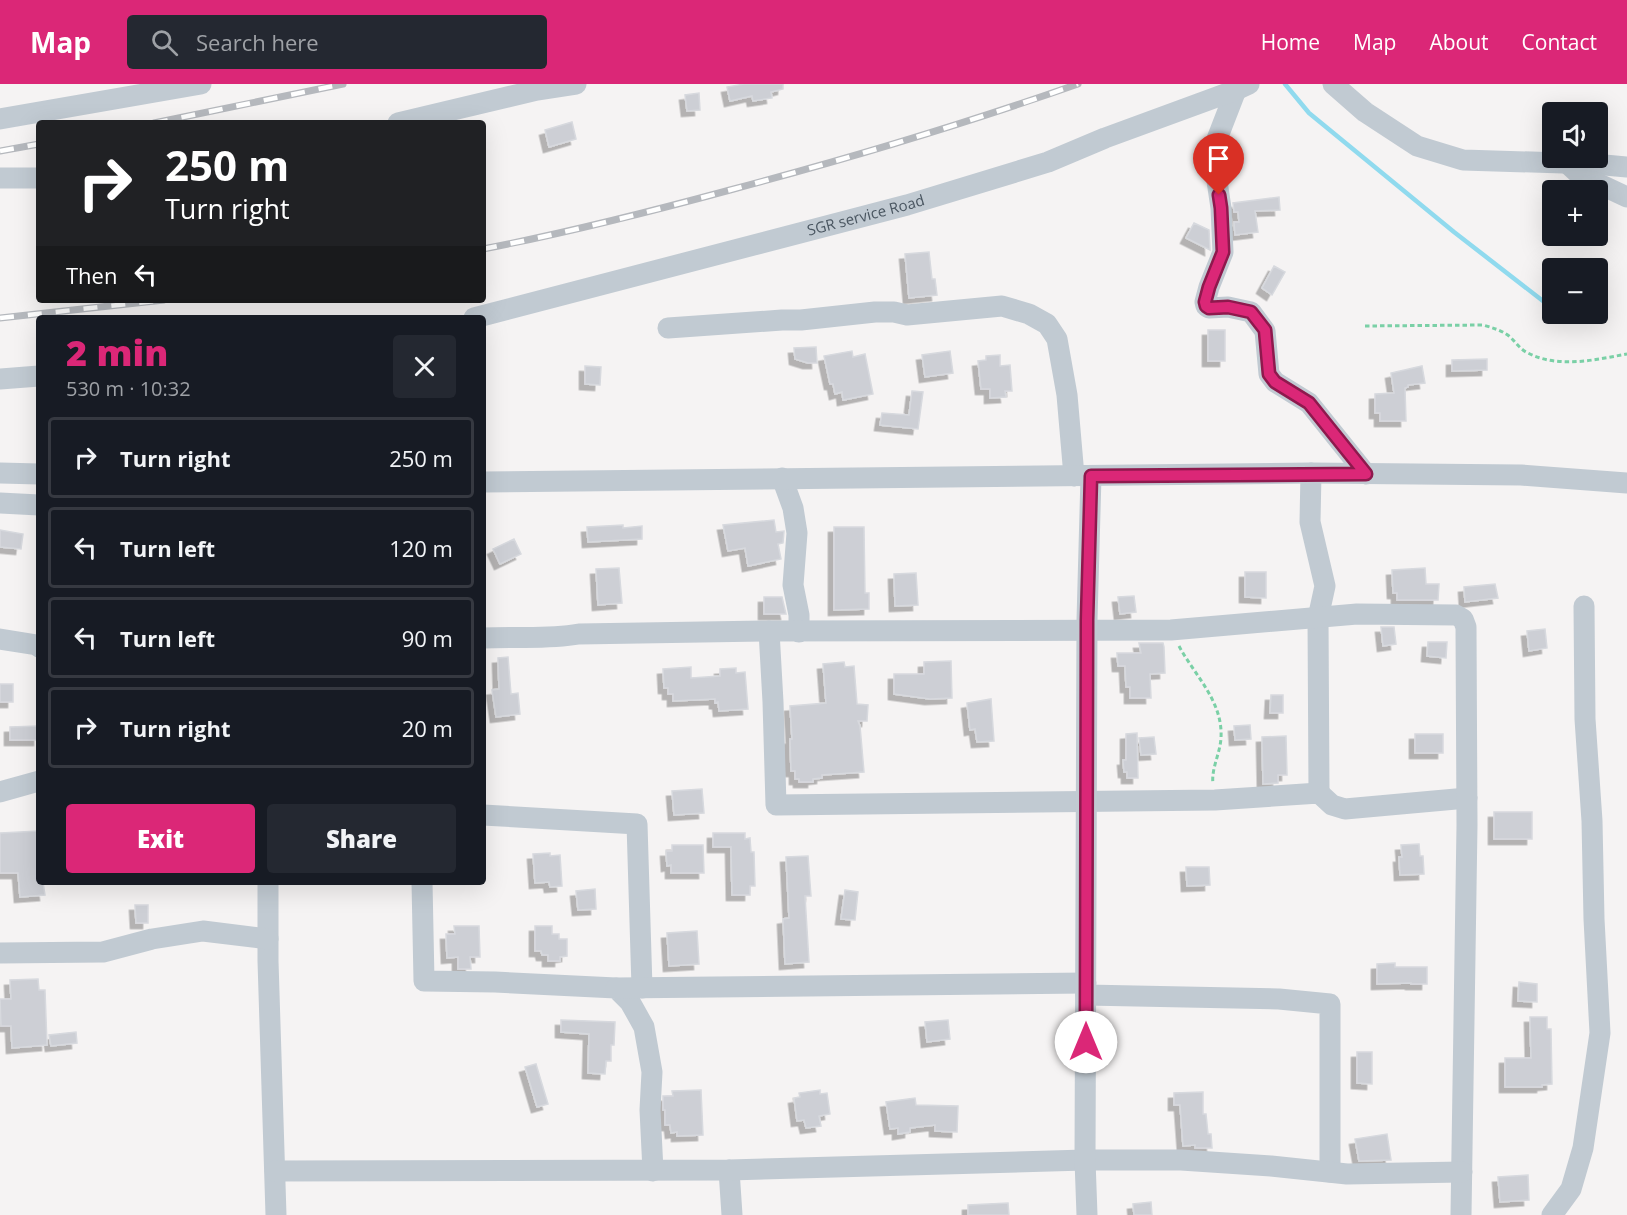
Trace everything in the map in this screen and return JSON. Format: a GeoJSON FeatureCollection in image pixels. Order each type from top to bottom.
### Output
{"type":"FeatureCollection","features":[{"type":"Feature","properties":{"kind":"street"},"geometry":{"type":"LineString","coordinates":[[0,119],[201,84]]}},
{"type":"Feature","properties":{"kind":"street"},"geometry":{"type":"LineString","coordinates":[[411,120],[537,90],[576,84]]}},
{"type":"Feature","properties":{"kind":"street"},"geometry":{"type":"LineString","coordinates":[[1333,84],[1365,112],[1417,146],[1463,160],[1542,163]]}},
{"type":"Feature","properties":{"kind":"street"},"geometry":{"type":"LineString","coordinates":[[1242,87],[1217,139],[1217,181],[1223,252],[1209,287],[1206,306],[1209,308],[1228,307],[1251,312],[1265,330],[1269,374],[1275,382],[1309,403],[1366,474]]}},
{"type":"Feature","properties":{"kind":"street","name":"SGR service Road"},"geometry":{"type":"LineString","coordinates":[[485,315],[929,198],[1048,162],[1105,138],[1242,87]]}},
{"type":"Feature","properties":{"kind":"street"},"geometry":{"type":"LineString","coordinates":[[1608,166],[1627,167]]}},
{"type":"Feature","properties":{"kind":"street"},"geometry":{"type":"LineString","coordinates":[[1572,168],[1580,175],[1627,197]]}},
{"type":"Feature","properties":{"kind":"street"},"geometry":{"type":"LineString","coordinates":[[0,178],[36,178]]}},
{"type":"Feature","properties":{"kind":"street"},"geometry":{"type":"LineString","coordinates":[[668,328],[801,320],[875,312],[907,315],[1002,306],[1029,314],[1047,324],[1058,339],[1083,476],[1087,631],[1085,1160],[1087,1215]]}},
{"type":"Feature","properties":{"kind":"street"},"geometry":{"type":"LineString","coordinates":[[0,379],[36,376]]}},
{"type":"Feature","properties":{"kind":"street"},"geometry":{"type":"LineString","coordinates":[[0,473],[36,474]]}},
{"type":"Feature","properties":{"kind":"street"},"geometry":{"type":"LineString","coordinates":[[1311,473],[1310,522],[1325,586],[1318,618],[1319,793],[1332,805],[1345,809],[1467,798]]}},
{"type":"Feature","properties":{"kind":"street"},"geometry":{"type":"LineString","coordinates":[[486,482],[1311,473],[1521,475],[1619,482]]}},
{"type":"Feature","properties":{"kind":"street"},"geometry":{"type":"LineString","coordinates":[[782,478],[793,508],[797,533],[793,585],[799,615],[799,632]]}},
{"type":"Feature","properties":{"kind":"street"},"geometry":{"type":"LineString","coordinates":[[0,503],[36,505]]}},
{"type":"Feature","properties":{"kind":"street"},"geometry":{"type":"LineString","coordinates":[[1552,1215],[1571,1189],[1583,1148],[1600,1033],[1592,821],[1585,719],[1584,606]]}},
{"type":"Feature","properties":{"kind":"street"},"geometry":{"type":"LineString","coordinates":[[486,638],[533,639],[579,634],[769,631],[1171,630],[1357,615],[1456,615],[1463,619],[1466,627],[1467,798],[1461,1215]]}},
{"type":"Feature","properties":{"kind":"street"},"geometry":{"type":"LineString","coordinates":[[769,631],[776,806],[1215,801],[1319,793]]}},
{"type":"Feature","properties":{"kind":"street"},"geometry":{"type":"LineString","coordinates":[[0,639],[36,645]]}},
{"type":"Feature","properties":{"kind":"street"},"geometry":{"type":"LineString","coordinates":[[0,792],[36,782]]}},
{"type":"Feature","properties":{"kind":"street"},"geometry":{"type":"LineString","coordinates":[[486,815],[637,824],[642,988]]}},
{"type":"Feature","properties":{"kind":"street"},"geometry":{"type":"LineString","coordinates":[[268,885],[276,1215]]}},
{"type":"Feature","properties":{"kind":"street"},"geometry":{"type":"LineString","coordinates":[[422,885],[424,981],[616,988],[1086,989],[1279,999],[1330,1004],[1330,1172]]}},
{"type":"Feature","properties":{"kind":"street"},"geometry":{"type":"LineString","coordinates":[[0,953],[103,952],[152,939],[202,931],[268,939]]}},
{"type":"Feature","properties":{"kind":"street"},"geometry":{"type":"LineString","coordinates":[[616,988],[630,1002],[644,1027],[652,1072],[650,1110],[653,1171]]}},
{"type":"Feature","properties":{"kind":"street"},"geometry":{"type":"LineString","coordinates":[[275,1171],[653,1171],[1085,1160],[1181,1160],[1347,1174],[1462,1172]]}},
{"type":"Feature","properties":{"kind":"street"},"geometry":{"type":"LineString","coordinates":[[729,1170],[732,1215]]}},
{"type":"Feature","properties":{"kind":"path"},"geometry":{"type":"LineString","coordinates":[[1365,326],[1483,325],[1498,329],[1525,351],[1554,361],[1589,361],[1627,354]]}},
{"type":"Feature","properties":{"kind":"path"},"geometry":{"type":"LineString","coordinates":[[1171,630],[1184,656],[1214,702],[1219,719],[1221,738],[1212,776],[1215,801]]}},
{"type":"Feature","properties":{"kind":"building"},"geometry":{"type":"Polygon","coordinates":[[[744,84],[783,84],[783,89],[771,92],[772,98],[753,101],[752,96],[730,101],[727,87],[744,84]]]}},
{"type":"Feature","properties":{"kind":"building"},"geometry":{"type":"Polygon","coordinates":[[[699,93],[700,110],[687,111],[685,95],[699,93]]]}},
{"type":"Feature","properties":{"kind":"building"},"geometry":{"type":"Polygon","coordinates":[[[572,122],[576,139],[549,147],[545,130],[572,122]]]}},
{"type":"Feature","properties":{"kind":"building"},"geometry":{"type":"Polygon","coordinates":[[[1279,197],[1280,210],[1255,211],[1258,232],[1235,235],[1234,222],[1239,222],[1238,212],[1234,212],[1233,203],[1279,197]]]}},
{"type":"Feature","properties":{"kind":"building"},"geometry":{"type":"Polygon","coordinates":[[[1194,223],[1209,230],[1210,250],[1186,238],[1194,223]]]}},
{"type":"Feature","properties":{"kind":"building"},"geometry":{"type":"Polygon","coordinates":[[[929,252],[932,279],[935,279],[937,295],[909,298],[905,254],[929,252]]]}},
{"type":"Feature","properties":{"kind":"building"},"geometry":{"type":"Polygon","coordinates":[[[1274,266],[1285,272],[1272,295],[1262,288],[1274,266]]]}},
{"type":"Feature","properties":{"kind":"building"},"geometry":{"type":"Polygon","coordinates":[[[1208,330],[1225,330],[1225,361],[1208,361],[1208,330]]]}},
{"type":"Feature","properties":{"kind":"building"},"geometry":{"type":"Polygon","coordinates":[[[816,347],[817,363],[795,359],[794,348],[816,347]]]}},
{"type":"Feature","properties":{"kind":"building"},"geometry":{"type":"Polygon","coordinates":[[[852,351],[853,357],[865,354],[873,394],[843,400],[842,392],[835,394],[833,384],[830,384],[824,356],[852,351]]]}},
{"type":"Feature","properties":{"kind":"building"},"geometry":{"type":"Polygon","coordinates":[[[950,351],[953,373],[925,377],[922,355],[950,351]]]}},
{"type":"Feature","properties":{"kind":"building"},"geometry":{"type":"Polygon","coordinates":[[[1000,355],[1000,366],[1010,365],[1012,391],[1005,391],[1006,397],[990,398],[990,389],[981,389],[978,361],[986,360],[986,356],[1000,355]]]}},
{"type":"Feature","properties":{"kind":"building"},"geometry":{"type":"Polygon","coordinates":[[[1487,359],[1487,370],[1452,371],[1452,360],[1487,359]]]}},
{"type":"Feature","properties":{"kind":"building"},"geometry":{"type":"Polygon","coordinates":[[[585,366],[601,367],[600,385],[585,384],[585,366]]]}},
{"type":"Feature","properties":{"kind":"building"},"geometry":{"type":"Polygon","coordinates":[[[1422,366],[1425,383],[1408,385],[1405,388],[1406,421],[1380,421],[1380,413],[1375,413],[1375,394],[1394,393],[1391,373],[1422,366]]]}},
{"type":"Feature","properties":{"kind":"building"},"geometry":{"type":"Polygon","coordinates":[[[912,391],[923,392],[918,429],[880,425],[882,413],[909,415],[912,391]]]}},
{"type":"Feature","properties":{"kind":"building"},"geometry":{"type":"Polygon","coordinates":[[[774,520],[776,532],[784,531],[783,543],[778,544],[781,559],[748,566],[745,548],[728,551],[723,525],[774,520]]]}},
{"type":"Feature","properties":{"kind":"building"},"geometry":{"type":"Polygon","coordinates":[[[623,525],[623,528],[642,526],[642,539],[588,542],[587,527],[623,525]]]}},
{"type":"Feature","properties":{"kind":"building"},"geometry":{"type":"Polygon","coordinates":[[[834,527],[864,527],[865,593],[869,593],[869,609],[834,610],[834,527]]]}},
{"type":"Feature","properties":{"kind":"building"},"geometry":{"type":"Polygon","coordinates":[[[0,530],[23,534],[21,549],[0,547],[0,530]]]}},
{"type":"Feature","properties":{"kind":"building"},"geometry":{"type":"Polygon","coordinates":[[[514,539],[521,554],[500,564],[493,549],[514,539]]]}},
{"type":"Feature","properties":{"kind":"building"},"geometry":{"type":"Polygon","coordinates":[[[619,568],[622,603],[598,605],[596,569],[619,568]]]}},
{"type":"Feature","properties":{"kind":"building"},"geometry":{"type":"Polygon","coordinates":[[[1425,568],[1426,584],[1439,584],[1438,600],[1397,600],[1397,593],[1393,593],[1392,570],[1425,568]]]}},
{"type":"Feature","properties":{"kind":"building"},"geometry":{"type":"Polygon","coordinates":[[[1245,572],[1266,572],[1266,598],[1245,597],[1245,572]]]}},
{"type":"Feature","properties":{"kind":"building"},"geometry":{"type":"Polygon","coordinates":[[[916,573],[918,605],[895,606],[894,574],[916,573]]]}},
{"type":"Feature","properties":{"kind":"building"},"geometry":{"type":"Polygon","coordinates":[[[1495,584],[1498,598],[1465,602],[1464,587],[1495,584]]]}},
{"type":"Feature","properties":{"kind":"building"},"geometry":{"type":"Polygon","coordinates":[[[1134,596],[1136,612],[1120,614],[1118,597],[1134,596]]]}},
{"type":"Feature","properties":{"kind":"building"},"geometry":{"type":"Polygon","coordinates":[[[764,597],[782,597],[786,614],[764,614],[764,597]]]}},
{"type":"Feature","properties":{"kind":"building"},"geometry":{"type":"Polygon","coordinates":[[[1381,627],[1394,627],[1396,644],[1383,646],[1381,627]]]}},
{"type":"Feature","properties":{"kind":"building"},"geometry":{"type":"Polygon","coordinates":[[[1545,629],[1547,648],[1529,651],[1527,631],[1545,629]]]}},
{"type":"Feature","properties":{"kind":"building"},"geometry":{"type":"Polygon","coordinates":[[[1428,642],[1447,642],[1446,658],[1427,656],[1428,642]]]}},
{"type":"Feature","properties":{"kind":"building"},"geometry":{"type":"Polygon","coordinates":[[[1139,643],[1163,643],[1164,647],[1165,673],[1150,674],[1151,698],[1130,698],[1130,687],[1126,687],[1125,666],[1118,666],[1117,653],[1141,653],[1139,643]]]}},
{"type":"Feature","properties":{"kind":"building"},"geometry":{"type":"Polygon","coordinates":[[[508,657],[511,694],[518,693],[520,714],[496,717],[492,690],[499,689],[498,658],[508,657]]]}},
{"type":"Feature","properties":{"kind":"building"},"geometry":{"type":"Polygon","coordinates":[[[951,661],[952,698],[930,699],[894,694],[894,674],[924,674],[924,662],[951,661]]]}},
{"type":"Feature","properties":{"kind":"building"},"geometry":{"type":"Polygon","coordinates":[[[844,662],[845,667],[854,666],[857,704],[868,705],[867,721],[858,721],[864,772],[822,775],[822,778],[813,779],[813,782],[799,782],[799,779],[795,779],[795,771],[791,771],[790,706],[826,703],[823,664],[844,662]]]}},
{"type":"Feature","properties":{"kind":"building"},"geometry":{"type":"Polygon","coordinates":[[[691,667],[691,678],[720,676],[720,669],[736,668],[736,673],[745,672],[748,709],[719,711],[718,702],[715,703],[715,699],[673,701],[673,694],[668,694],[668,688],[664,688],[663,669],[691,667]]]}},
{"type":"Feature","properties":{"kind":"building"},"geometry":{"type":"Polygon","coordinates":[[[0,684],[13,684],[13,702],[0,702],[0,684]]]}},
{"type":"Feature","properties":{"kind":"building"},"geometry":{"type":"Polygon","coordinates":[[[1271,695],[1283,695],[1283,713],[1270,713],[1271,695]]]}},
{"type":"Feature","properties":{"kind":"building"},"geometry":{"type":"Polygon","coordinates":[[[991,699],[994,741],[977,742],[975,729],[970,730],[967,703],[991,699]]]}},
{"type":"Feature","properties":{"kind":"building"},"geometry":{"type":"Polygon","coordinates":[[[1250,725],[1251,739],[1235,740],[1234,726],[1250,725]]]}},
{"type":"Feature","properties":{"kind":"building"},"geometry":{"type":"Polygon","coordinates":[[[36,726],[36,740],[10,740],[10,727],[36,726]]]}},
{"type":"Feature","properties":{"kind":"building"},"geometry":{"type":"Polygon","coordinates":[[[1137,733],[1138,778],[1127,778],[1123,760],[1126,760],[1126,734],[1137,733]]]}},
{"type":"Feature","properties":{"kind":"building"},"geometry":{"type":"Polygon","coordinates":[[[1415,734],[1443,734],[1443,753],[1415,753],[1415,734]]]}},
{"type":"Feature","properties":{"kind":"building"},"geometry":{"type":"Polygon","coordinates":[[[1286,736],[1287,775],[1278,775],[1278,783],[1263,784],[1262,737],[1286,736]]]}},
{"type":"Feature","properties":{"kind":"building"},"geometry":{"type":"Polygon","coordinates":[[[1154,737],[1156,754],[1141,755],[1139,738],[1154,737]]]}},
{"type":"Feature","properties":{"kind":"building"},"geometry":{"type":"Polygon","coordinates":[[[702,789],[704,813],[674,815],[672,791],[702,789]]]}},
{"type":"Feature","properties":{"kind":"building"},"geometry":{"type":"Polygon","coordinates":[[[1494,812],[1532,812],[1532,839],[1494,839],[1494,812]]]}},
{"type":"Feature","properties":{"kind":"building"},"geometry":{"type":"Polygon","coordinates":[[[36,831],[36,885],[43,885],[45,895],[20,897],[18,873],[0,873],[0,833],[36,831]]]}},
{"type":"Feature","properties":{"kind":"building"},"geometry":{"type":"Polygon","coordinates":[[[713,833],[745,833],[745,839],[750,838],[751,852],[754,852],[755,886],[750,886],[750,895],[732,895],[731,847],[713,847],[713,833]]]}},
{"type":"Feature","properties":{"kind":"building"},"geometry":{"type":"Polygon","coordinates":[[[1419,844],[1420,856],[1423,856],[1424,874],[1400,875],[1401,845],[1419,844]]]}},
{"type":"Feature","properties":{"kind":"building"},"geometry":{"type":"Polygon","coordinates":[[[672,845],[703,845],[704,873],[671,873],[671,865],[667,866],[666,851],[672,851],[672,845]]]}},
{"type":"Feature","properties":{"kind":"building"},"geometry":{"type":"Polygon","coordinates":[[[550,853],[550,856],[560,855],[562,886],[550,887],[549,882],[535,883],[533,854],[550,853]]]}},
{"type":"Feature","properties":{"kind":"building"},"geometry":{"type":"Polygon","coordinates":[[[808,856],[811,896],[805,896],[809,962],[785,964],[783,919],[789,918],[786,857],[808,856]]]}},
{"type":"Feature","properties":{"kind":"building"},"geometry":{"type":"Polygon","coordinates":[[[1186,867],[1209,867],[1210,885],[1187,886],[1186,867]]]}},
{"type":"Feature","properties":{"kind":"building"},"geometry":{"type":"Polygon","coordinates":[[[595,889],[596,909],[578,910],[576,891],[595,889]]]}},
{"type":"Feature","properties":{"kind":"building"},"geometry":{"type":"Polygon","coordinates":[[[845,890],[858,892],[855,920],[841,919],[845,890]]]}},
{"type":"Feature","properties":{"kind":"building"},"geometry":{"type":"Polygon","coordinates":[[[135,905],[148,905],[148,923],[136,923],[135,905]]]}},
{"type":"Feature","properties":{"kind":"building"},"geometry":{"type":"Polygon","coordinates":[[[454,926],[479,926],[480,957],[470,957],[471,969],[458,969],[458,957],[447,958],[446,934],[455,934],[454,926]]]}},
{"type":"Feature","properties":{"kind":"building"},"geometry":{"type":"Polygon","coordinates":[[[535,926],[552,926],[552,934],[559,934],[559,939],[567,939],[567,956],[560,957],[560,961],[548,961],[548,955],[535,951],[535,926]]]}},
{"type":"Feature","properties":{"kind":"building"},"geometry":{"type":"Polygon","coordinates":[[[697,931],[699,964],[669,966],[667,933],[697,931]]]}},
{"type":"Feature","properties":{"kind":"building"},"geometry":{"type":"Polygon","coordinates":[[[1395,963],[1395,967],[1427,967],[1427,984],[1377,984],[1377,964],[1395,963]]]}},
{"type":"Feature","properties":{"kind":"building"},"geometry":{"type":"Polygon","coordinates":[[[38,979],[39,990],[45,990],[47,1045],[12,1048],[11,1026],[1,1026],[0,999],[11,999],[10,980],[38,979]]]}},
{"type":"Feature","properties":{"kind":"building"},"geometry":{"type":"Polygon","coordinates":[[[1519,982],[1537,984],[1537,1002],[1518,1001],[1519,982]]]}},
{"type":"Feature","properties":{"kind":"building"},"geometry":{"type":"Polygon","coordinates":[[[1530,1017],[1547,1017],[1547,1029],[1551,1029],[1552,1084],[1542,1085],[1542,1087],[1505,1087],[1505,1058],[1531,1058],[1530,1017]]]}},
{"type":"Feature","properties":{"kind":"building"},"geometry":{"type":"Polygon","coordinates":[[[561,1020],[615,1022],[611,1061],[606,1061],[605,1074],[588,1073],[589,1034],[561,1032],[561,1020]]]}},
{"type":"Feature","properties":{"kind":"building"},"geometry":{"type":"Polygon","coordinates":[[[948,1020],[950,1039],[927,1042],[925,1022],[948,1020]]]}},
{"type":"Feature","properties":{"kind":"building"},"geometry":{"type":"Polygon","coordinates":[[[76,1032],[77,1043],[51,1046],[49,1035],[76,1032]]]}},
{"type":"Feature","properties":{"kind":"building"},"geometry":{"type":"Polygon","coordinates":[[[1357,1052],[1372,1052],[1372,1084],[1357,1083],[1357,1052]]]}},
{"type":"Feature","properties":{"kind":"building"},"geometry":{"type":"Polygon","coordinates":[[[536,1064],[548,1104],[537,1107],[525,1067],[536,1064]]]}},
{"type":"Feature","properties":{"kind":"building"},"geometry":{"type":"Polygon","coordinates":[[[701,1090],[703,1135],[677,1136],[677,1132],[671,1133],[670,1125],[665,1125],[663,1096],[673,1096],[672,1091],[701,1090]]]}},
{"type":"Feature","properties":{"kind":"building"},"geometry":{"type":"Polygon","coordinates":[[[820,1090],[820,1094],[827,1093],[830,1114],[819,1116],[821,1126],[806,1128],[804,1120],[797,1121],[794,1098],[800,1097],[799,1093],[820,1090]]]}},
{"type":"Feature","properties":{"kind":"building"},"geometry":{"type":"Polygon","coordinates":[[[1203,1092],[1203,1114],[1206,1114],[1212,1148],[1195,1148],[1195,1145],[1183,1146],[1180,1105],[1174,1105],[1174,1093],[1203,1092]]]}},
{"type":"Feature","properties":{"kind":"building"},"geometry":{"type":"Polygon","coordinates":[[[915,1098],[916,1105],[958,1106],[957,1132],[935,1131],[935,1125],[910,1128],[910,1132],[898,1134],[898,1128],[890,1129],[886,1102],[915,1098]]]}},
{"type":"Feature","properties":{"kind":"building"},"geometry":{"type":"Polygon","coordinates":[[[1387,1134],[1391,1160],[1359,1161],[1355,1139],[1387,1134]]]}},
{"type":"Feature","properties":{"kind":"building"},"geometry":{"type":"Polygon","coordinates":[[[1528,1175],[1529,1200],[1500,1202],[1498,1177],[1528,1175]]]}},
{"type":"Feature","properties":{"kind":"building"},"geometry":{"type":"Polygon","coordinates":[[[1151,1202],[1152,1215],[1134,1215],[1133,1204],[1151,1202]]]}},
{"type":"Feature","properties":{"kind":"building"},"geometry":{"type":"Polygon","coordinates":[[[1008,1203],[1009,1215],[968,1215],[968,1205],[1008,1203]]]}},
{"type":"Feature","properties":{"kind":"waterway"},"geometry":{"type":"LineString","coordinates":[[1285,84],[1309,113],[1454,232],[1542,300]]}},
{"type":"Feature","properties":{"kind":"railway"},"geometry":{"type":"LineString","coordinates":[[169,120],[343,84]]}},
{"type":"Feature","properties":{"kind":"railway"},"geometry":{"type":"LineString","coordinates":[[486,248],[607,222],[774,178],[949,127],[1078,84]]}},
{"type":"Feature","properties":{"kind":"railway"},"geometry":{"type":"LineString","coordinates":[[0,151],[36,145]]}},
{"type":"Feature","properties":{"kind":"railway"},"geometry":{"type":"LineString","coordinates":[[0,318],[137,303]]}},
{"type":"Feature","properties":{"kind":"route"},"geometry":{"type":"LineString","coordinates":[[1086,1042],[1087,620],[1091,476],[1366,474],[1309,403],[1275,382],[1269,374],[1265,330],[1251,312],[1228,307],[1209,308],[1206,306],[1209,287],[1223,252],[1219,195]]}}]}
